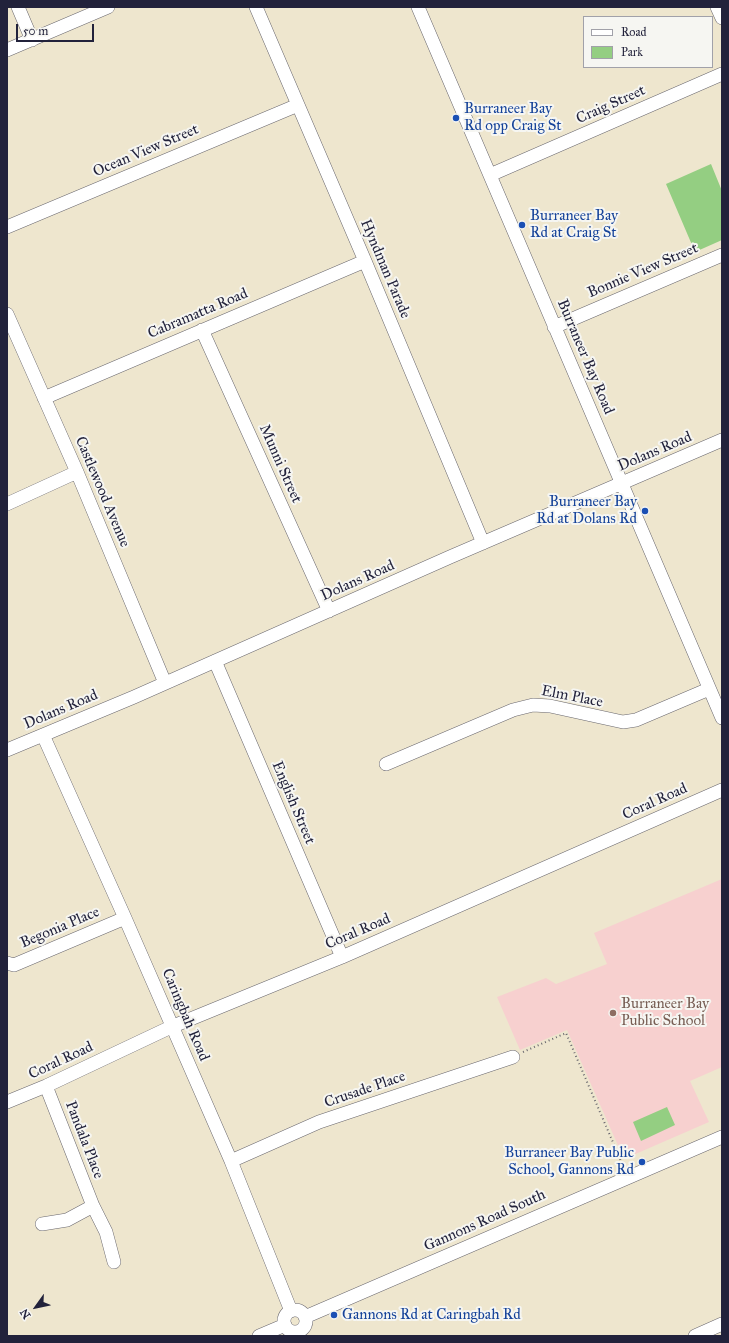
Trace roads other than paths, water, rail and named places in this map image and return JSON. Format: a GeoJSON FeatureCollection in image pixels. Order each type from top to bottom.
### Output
{"type":"FeatureCollection","features":[{"type":"Feature","properties":{"kind":"street"},"geometry":{"type":"LineString","coordinates":[[18,7],[32,40]]}},
{"type":"Feature","properties":{"kind":"street"},"geometry":{"type":"LineString","coordinates":[[7,50],[108,7]]}},
{"type":"Feature","properties":{"kind":"street","name":"Hyndman Parade"},"geometry":{"type":"LineString","coordinates":[[256,7],[365,261],[482,543]]}},
{"type":"Feature","properties":{"kind":"street","name":"Burraneer Bay Road"},"geometry":{"type":"LineString","coordinates":[[418,7],[722,718]]}},
{"type":"Feature","properties":{"kind":"street","name":"Craig Street"},"geometry":{"type":"LineString","coordinates":[[490,175],[722,74]]}},
{"type":"Feature","properties":{"kind":"street","name":"Ocean View Street"},"geometry":{"type":"LineString","coordinates":[[7,227],[298,105]]}},
{"type":"Feature","properties":{"kind":"street","name":"Bonnie View Street"},"geometry":{"type":"LineString","coordinates":[[554,327],[722,255]]}},
{"type":"Feature","properties":{"kind":"street","name":"Cabramatta Road"},"geometry":{"type":"LineString","coordinates":[[44,398],[365,261]]}},
{"type":"Feature","properties":{"kind":"street","name":"Castlewood Avenue"},"geometry":{"type":"LineString","coordinates":[[7,314],[77,472],[165,683]]}},
{"type":"Feature","properties":{"kind":"street","name":"Munni Street"},"geometry":{"type":"LineString","coordinates":[[202,330],[329,611]]}},
{"type":"Feature","properties":{"kind":"street","name":"Dolans Road"},"geometry":{"type":"LineString","coordinates":[[7,750],[165,683],[482,543],[722,440]]}},
{"type":"Feature","properties":{"kind":"street"},"geometry":{"type":"LineString","coordinates":[[7,504],[77,472]]}},
{"type":"Feature","properties":{"kind":"street","name":"English Street"},"geometry":{"type":"LineString","coordinates":[[215,661],[342,957]]}},
{"type":"Feature","properties":{"kind":"street","name":"Elm Place"},"geometry":{"type":"LineString","coordinates":[[386,764],[513,710],[533,705],[550,706],[623,722],[636,720],[709,688]]}},
{"type":"Feature","properties":{"kind":"street","name":"Caringbah Road"},"geometry":{"type":"LineString","coordinates":[[43,735],[231,1161],[291,1311]]}},
{"type":"Feature","properties":{"kind":"street","name":"Coral Road"},"geometry":{"type":"LineString","coordinates":[[7,1102],[46,1086],[171,1027],[342,957],[722,790]]}},
{"type":"Feature","properties":{"kind":"street","name":"Begonia Place"},"geometry":{"type":"LineString","coordinates":[[7,963],[14,965],[125,918]]}},
{"type":"Feature","properties":{"kind":"street","name":"Crusade Place"},"geometry":{"type":"LineString","coordinates":[[231,1161],[319,1122],[513,1057]]}},
{"type":"Feature","properties":{"kind":"street","name":"Pandala Place"},"geometry":{"type":"LineString","coordinates":[[46,1086],[93,1206],[106,1232],[114,1262]]}},
{"type":"Feature","properties":{"kind":"street","name":"Gannons Road South"},"geometry":{"type":"LineString","coordinates":[[305,1317],[628,1176],[722,1137]]}},
{"type":"Feature","properties":{"kind":"street"},"geometry":{"type":"LineString","coordinates":[[42,1224],[67,1220],[93,1206]]}},
{"type":"Feature","properties":{"kind":"street"},"geometry":{"type":"LineString","coordinates":[[291,1311],[301,1312],[305,1317],[305,1326],[301,1333],[293,1332],[285,1325],[284,1318],[291,1311]]}},
{"type":"Feature","properties":{"kind":"street"},"geometry":{"type":"LineString","coordinates":[[695,1336],[722,1324]]}},
{"type":"Feature","properties":{"kind":"street"},"geometry":{"type":"LineString","coordinates":[[259,1336],[285,1325]]}},
{"type":"Feature","properties":{"kind":"place","name":"Burraneer Bay Rd opp Craig St"},"geometry":{"type":"Point","coordinates":[456,118]}},
{"type":"Feature","properties":{"kind":"place","name":"Burraneer Bay Rd at Craig St"},"geometry":{"type":"Point","coordinates":[522,225]}},
{"type":"Feature","properties":{"kind":"place","name":"Burraneer Bay Rd at Dolans Rd"},"geometry":{"type":"Point","coordinates":[645,511]}},
{"type":"Feature","properties":{"kind":"place","name":"Burraneer Bay Public School"},"geometry":{"type":"Point","coordinates":[613,1013]}},
{"type":"Feature","properties":{"kind":"place","name":"Burraneer Bay Public School, Gannons Rd"},"geometry":{"type":"Point","coordinates":[642,1162]}},
{"type":"Feature","properties":{"kind":"place","name":"Gannons Rd at Caringbah Rd"},"geometry":{"type":"Point","coordinates":[334,1315]}}]}
